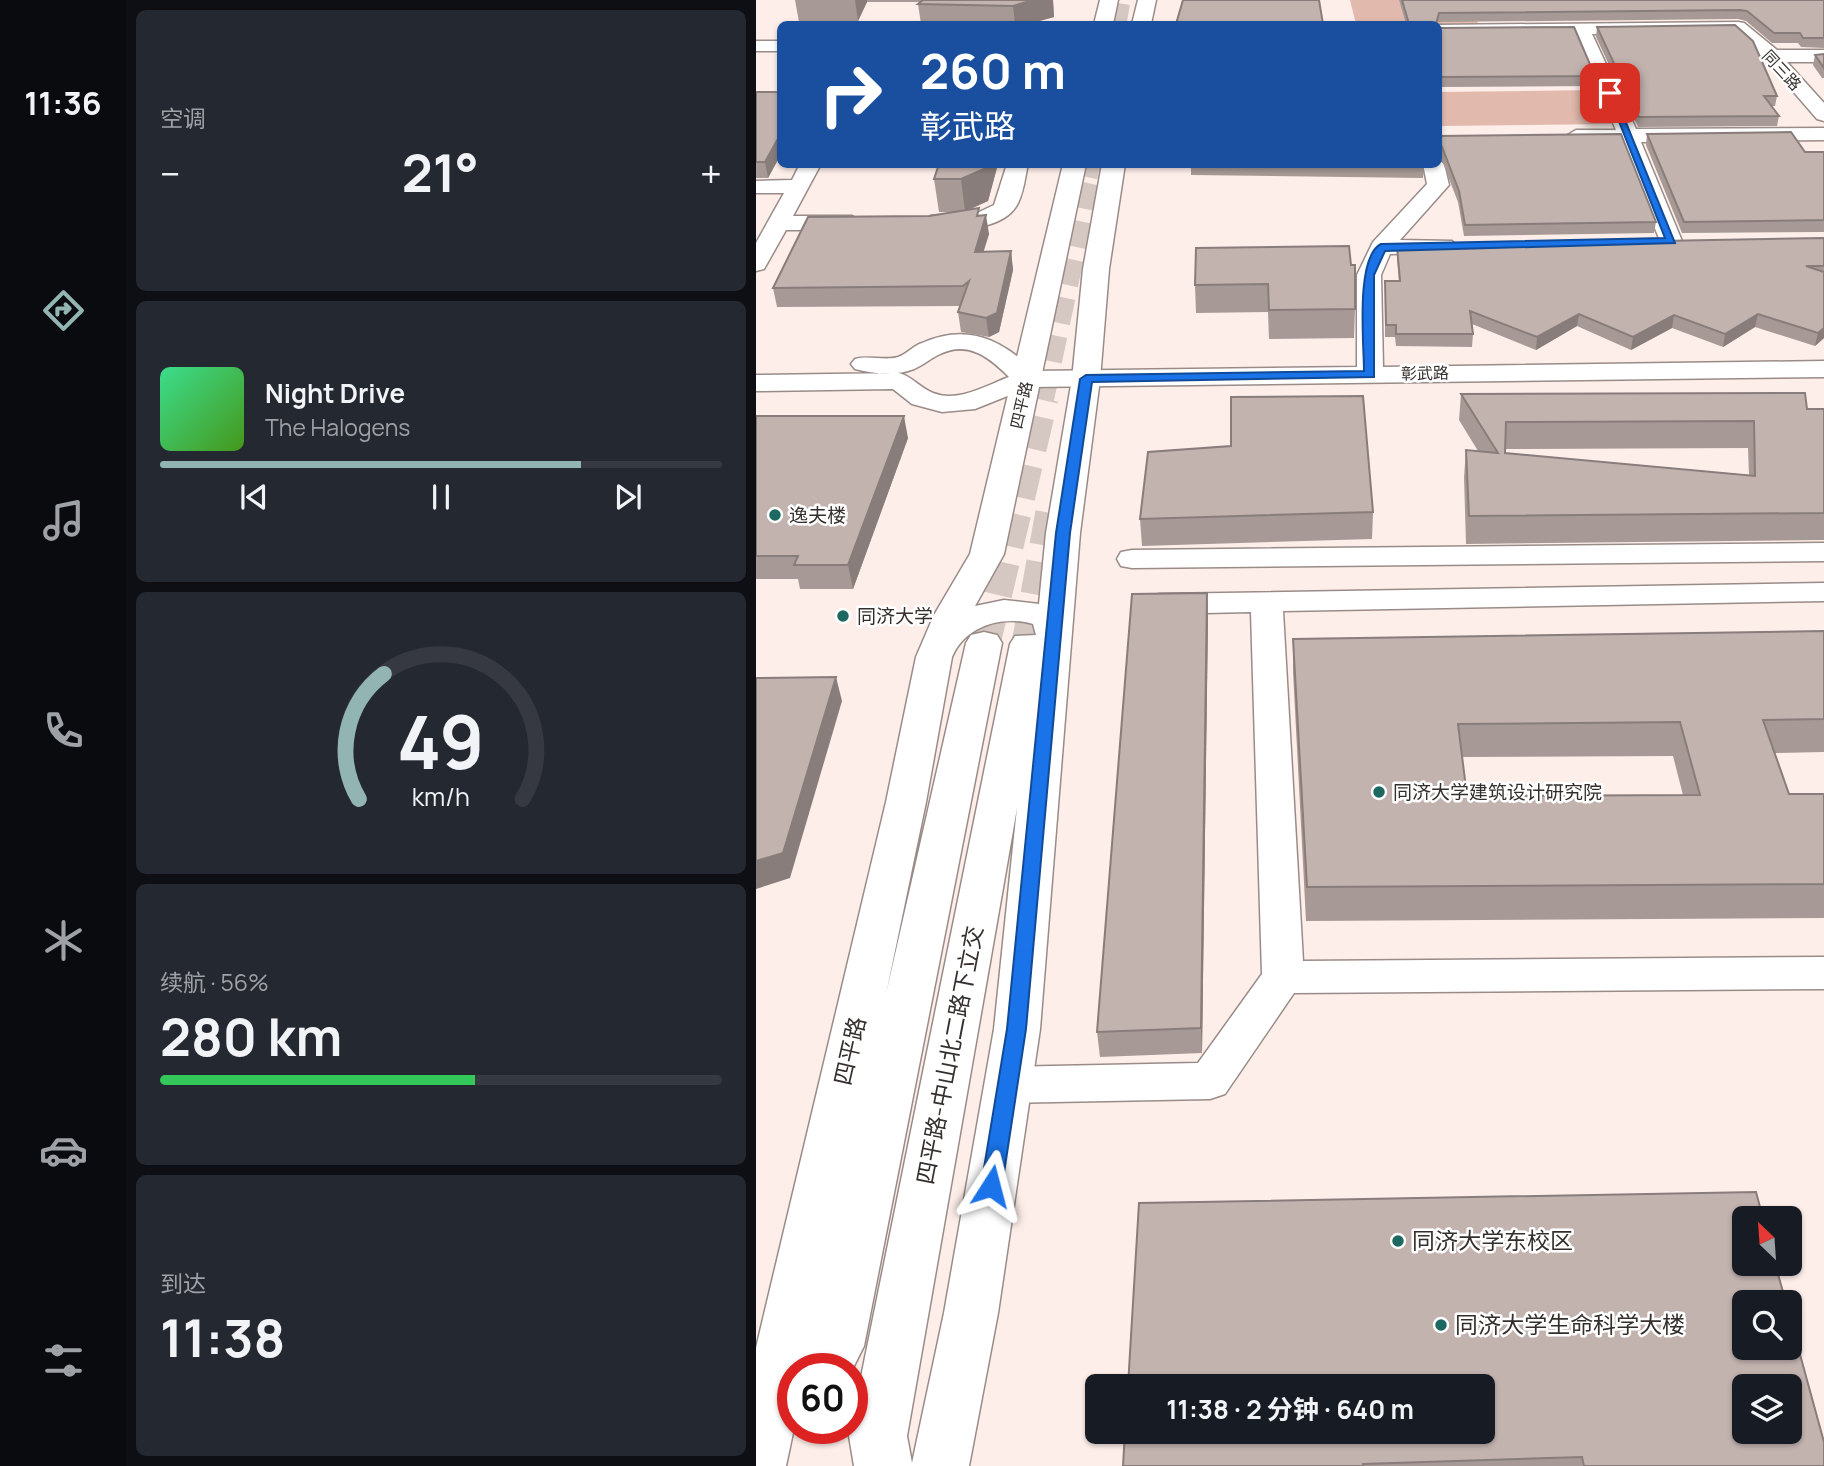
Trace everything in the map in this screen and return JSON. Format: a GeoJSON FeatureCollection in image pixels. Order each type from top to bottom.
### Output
{"type":"FeatureCollection","features":[{"type":"Feature","properties":{"kind":"main road"},"geometry":{"type":"LineString","coordinates":[[1105,21],[1109,0]]}},
{"type":"Feature","properties":{"kind":"main road"},"geometry":{"type":"LineString","coordinates":[[1143,21],[1147,0]]}},
{"type":"Feature","properties":{"kind":"main road","name":"四平路"},"geometry":{"type":"LineString","coordinates":[[940,1466],[971,1313],[1017,1029],[1002,639],[986,554],[1073,168]]}},
{"type":"Feature","properties":{"kind":"main road","name":"四平路"},"geometry":{"type":"LineString","coordinates":[[757,1466],[903,815],[934,657],[1002,639],[1063,533],[1086,379],[1096,269],[1113,168]]}},
{"type":"Feature","properties":{"kind":"main road"},"geometry":{"type":"LineString","coordinates":[[832,1353],[836,1346],[1002,639]]}},
{"type":"Feature","properties":{"kind":"main road","name":"四平路-中山北二路下立交"},"geometry":{"type":"LineString","coordinates":[[883,1466],[878,1436],[1002,639]]}},
{"type":"Feature","properties":{"kind":"main road"},"geometry":{"type":"LineString","coordinates":[[763,1466],[777,1443]]}},
{"type":"Feature","properties":{"kind":"street","name":"同三路"},"geometry":{"type":"LineString","coordinates":[[1581,28],[1738,27],[1772,56],[1824,115]]}},
{"type":"Feature","properties":{"kind":"street"},"geometry":{"type":"LineString","coordinates":[[1442,30],[1581,28],[1629,136],[1671,241]]}},
{"type":"Feature","properties":{"kind":"street"},"geometry":{"type":"LineString","coordinates":[[756,46],[777,46]]}},
{"type":"Feature","properties":{"kind":"street"},"geometry":{"type":"LineString","coordinates":[[1772,56],[1824,56]]}},
{"type":"Feature","properties":{"kind":"street"},"geometry":{"type":"LineString","coordinates":[[1561,136],[1824,134]]}},
{"type":"Feature","properties":{"kind":"street"},"geometry":{"type":"LineString","coordinates":[[756,264],[809,168]]}},
{"type":"Feature","properties":{"kind":"street"},"geometry":{"type":"LineString","coordinates":[[916,222],[965,221],[999,212],[1006,205],[1017,168]]}},
{"type":"Feature","properties":{"kind":"street"},"geometry":{"type":"LineString","coordinates":[[1370,374],[1369,275],[1381,247],[1438,185],[1434,168]]}},
{"type":"Feature","properties":{"kind":"street"},"geometry":{"type":"LineString","coordinates":[[756,187],[798,186]]}},
{"type":"Feature","properties":{"kind":"street"},"geometry":{"type":"LineString","coordinates":[[778,223],[879,222]]}},
{"type":"Feature","properties":{"kind":"street"},"geometry":{"type":"LineString","coordinates":[[1644,242],[1699,241]]}},
{"type":"Feature","properties":{"kind":"street"},"geometry":{"type":"LineString","coordinates":[[1381,247],[1464,246]]}},
{"type":"Feature","properties":{"kind":"street"},"geometry":{"type":"LineString","coordinates":[[756,383],[902,372],[933,347],[957,341],[977,342],[996,349],[1027,379],[986,397],[965,403],[942,404],[921,398],[902,372]]}},
{"type":"Feature","properties":{"kind":"street"},"geometry":{"type":"LineString","coordinates":[[756,365],[902,372]]}},
{"type":"Feature","properties":{"kind":"street","name":"彰武路"},"geometry":{"type":"LineString","coordinates":[[1027,379],[1824,369]]}},
{"type":"Feature","properties":{"kind":"street"},"geometry":{"type":"LineString","coordinates":[[1132,559],[1824,552]]}},
{"type":"Feature","properties":{"kind":"street"},"geometry":{"type":"LineString","coordinates":[[1140,604],[1824,592]]}},
{"type":"Feature","properties":{"kind":"street"},"geometry":{"type":"LineString","coordinates":[[1007,1085],[1210,1081],[1283,977],[1267,603]]}},
{"type":"Feature","properties":{"kind":"street"},"geometry":{"type":"LineString","coordinates":[[1283,977],[1824,973]]}},
{"type":"Feature","properties":{"kind":"shaded area"},"geometry":{"type":"Polygon","coordinates":[[[1350,0],[1439,0],[1469,5],[1479,25],[1442,25],[1442,21],[1355,21],[1350,0]]]}},
{"type":"Feature","properties":{"kind":"shaded area"},"geometry":{"type":"Polygon","coordinates":[[[1595,90],[1611,124],[1442,126],[1442,92],[1595,90]]]}},
{"type":"Feature","properties":{"kind":"building"},"geometry":{"type":"Polygon","coordinates":[[[923,0],[1033,0],[1013,6],[918,4],[923,0]]]}},
{"type":"Feature","properties":{"kind":"building"},"geometry":{"type":"Polygon","coordinates":[[[1183,0],[1319,0],[1322,21],[1177,21],[1183,0]]]}},
{"type":"Feature","properties":{"kind":"building"},"geometry":{"type":"Polygon","coordinates":[[[1402,0],[1824,0],[1824,38],[1803,38],[1800,33],[1774,33],[1747,11],[1740,10],[1439,13],[1437,21],[1408,21],[1402,0]]]}},
{"type":"Feature","properties":{"kind":"building"},"geometry":{"type":"Polygon","coordinates":[[[1735,25],[1753,41],[1777,96],[1764,96],[1779,116],[1639,117],[1597,27],[1735,25]]]}},
{"type":"Feature","properties":{"kind":"building"},"geometry":{"type":"Polygon","coordinates":[[[1574,27],[1595,76],[1442,77],[1442,28],[1574,27]]]}},
{"type":"Feature","properties":{"kind":"building"},"geometry":{"type":"Polygon","coordinates":[[[1824,54],[1824,68],[1815,55],[1824,54]]]}},
{"type":"Feature","properties":{"kind":"building"},"geometry":{"type":"Polygon","coordinates":[[[756,92],[777,92],[777,140],[765,162],[756,162],[756,92]]]}},
{"type":"Feature","properties":{"kind":"building"},"geometry":{"type":"Polygon","coordinates":[[[1791,132],[1805,152],[1824,152],[1824,220],[1684,222],[1647,134],[1791,132]]]}},
{"type":"Feature","properties":{"kind":"building"},"geometry":{"type":"Polygon","coordinates":[[[1621,134],[1656,222],[1465,225],[1459,191],[1442,147],[1442,136],[1621,134]]]}},
{"type":"Feature","properties":{"kind":"building"},"geometry":{"type":"Polygon","coordinates":[[[938,168],[984,168],[961,179],[934,179],[938,168]]]}},
{"type":"Feature","properties":{"kind":"building"},"geometry":{"type":"Polygon","coordinates":[[[979,208],[977,216],[986,215],[975,252],[1011,251],[997,313],[986,318],[958,312],[969,281],[963,286],[773,288],[808,217],[929,216],[979,208]]]}},
{"type":"Feature","properties":{"kind":"building"},"geometry":{"type":"Polygon","coordinates":[[[1824,238],[1824,266],[1806,266],[1824,272],[1824,328],[1818,333],[1758,314],[1725,334],[1674,315],[1633,337],[1579,314],[1537,337],[1470,311],[1473,334],[1396,334],[1396,325],[1386,325],[1385,281],[1400,281],[1397,246],[1824,238]]]}},
{"type":"Feature","properties":{"kind":"building"},"geometry":{"type":"Polygon","coordinates":[[[1349,246],[1351,265],[1355,265],[1355,309],[1269,310],[1268,284],[1195,285],[1196,248],[1349,246]]]}},
{"type":"Feature","properties":{"kind":"building"},"geometry":{"type":"Polygon","coordinates":[[[1805,393],[1807,409],[1824,409],[1824,513],[1469,516],[1466,450],[1498,453],[1461,394],[1805,393]],[[1754,421],[1506,422],[1505,453],[1755,476],[1754,421]]]}},
{"type":"Feature","properties":{"kind":"building"},"geometry":{"type":"Polygon","coordinates":[[[1363,396],[1373,512],[1140,519],[1148,452],[1231,446],[1231,397],[1363,396]]]}},
{"type":"Feature","properties":{"kind":"building","name":"逸夫楼"},"geometry":{"type":"Polygon","coordinates":[[[756,416],[904,416],[848,565],[794,565],[798,556],[756,556],[756,416]]]}},
{"type":"Feature","properties":{"kind":"building"},"geometry":{"type":"Polygon","coordinates":[[[1207,593],[1201,1028],[1097,1032],[1132,594],[1207,593]]]}},
{"type":"Feature","properties":{"kind":"building","name":"同济大学建筑设计研究院"},"geometry":{"type":"Polygon","coordinates":[[[1824,631],[1824,719],[1763,720],[1789,794],[1824,794],[1824,884],[1307,887],[1293,639],[1824,631]],[[1680,722],[1458,724],[1467,796],[1700,795],[1680,722]]]}},
{"type":"Feature","properties":{"kind":"building"},"geometry":{"type":"Polygon","coordinates":[[[836,677],[783,853],[756,861],[756,678],[836,677]]]}},
{"type":"Feature","properties":{"kind":"building","name":"同济大学生命科学大楼"},"geometry":{"type":"Polygon","coordinates":[[[1756,1192],[1760,1206],[1732,1206],[1732,1276],[1778,1276],[1783,1290],[1732,1290],[1732,1360],[1802,1360],[1824,1442],[1824,1466],[1584,1466],[1582,1457],[1363,1466],[1123,1466],[1124,1444],[1495,1444],[1495,1374],[1129,1374],[1139,1203],[1756,1192]]]}},
{"type":"Feature","properties":{"kind":"tunnel"},"geometry":{"type":"LineString","coordinates":[[1116,21],[1120,0]]}},
{"type":"Feature","properties":{"kind":"tunnel"},"geometry":{"type":"LineString","coordinates":[[1087,177],[1089,168]]}},
{"type":"Feature","properties":{"kind":"tunnel"},"geometry":{"type":"LineString","coordinates":[[1041,399],[1088,176]]}},
{"type":"Feature","properties":{"kind":"tunnel"},"geometry":{"type":"LineString","coordinates":[[984,643],[1042,398]]}},
{"type":"Feature","properties":{"kind":"tunnel"},"geometry":{"type":"LineString","coordinates":[[1028,644],[1052,512]]}},
{"type":"Feature","properties":{"kind":"place","name":"逸夫楼"},"geometry":{"type":"Point","coordinates":[775,515]}},
{"type":"Feature","properties":{"kind":"place","name":"同济大学"},"geometry":{"type":"Point","coordinates":[843,616]}},
{"type":"Feature","properties":{"kind":"place","name":"同济大学建筑设计研究院"},"geometry":{"type":"Point","coordinates":[1379,792]}},
{"type":"Feature","properties":{"kind":"place","name":"同济大学东校区"},"geometry":{"type":"Point","coordinates":[1398,1241]}},
{"type":"Feature","properties":{"kind":"place","name":"同济大学生命科学大楼"},"geometry":{"type":"Point","coordinates":[1441,1325]}},
{"type":"Feature","properties":{"kind":"route"},"geometry":{"type":"LineString","coordinates":[[991,1186],[1017,1029],[1063,533],[1086,379],[1370,374],[1369,275],[1381,247],[1671,241],[1610,93]]}}]}
